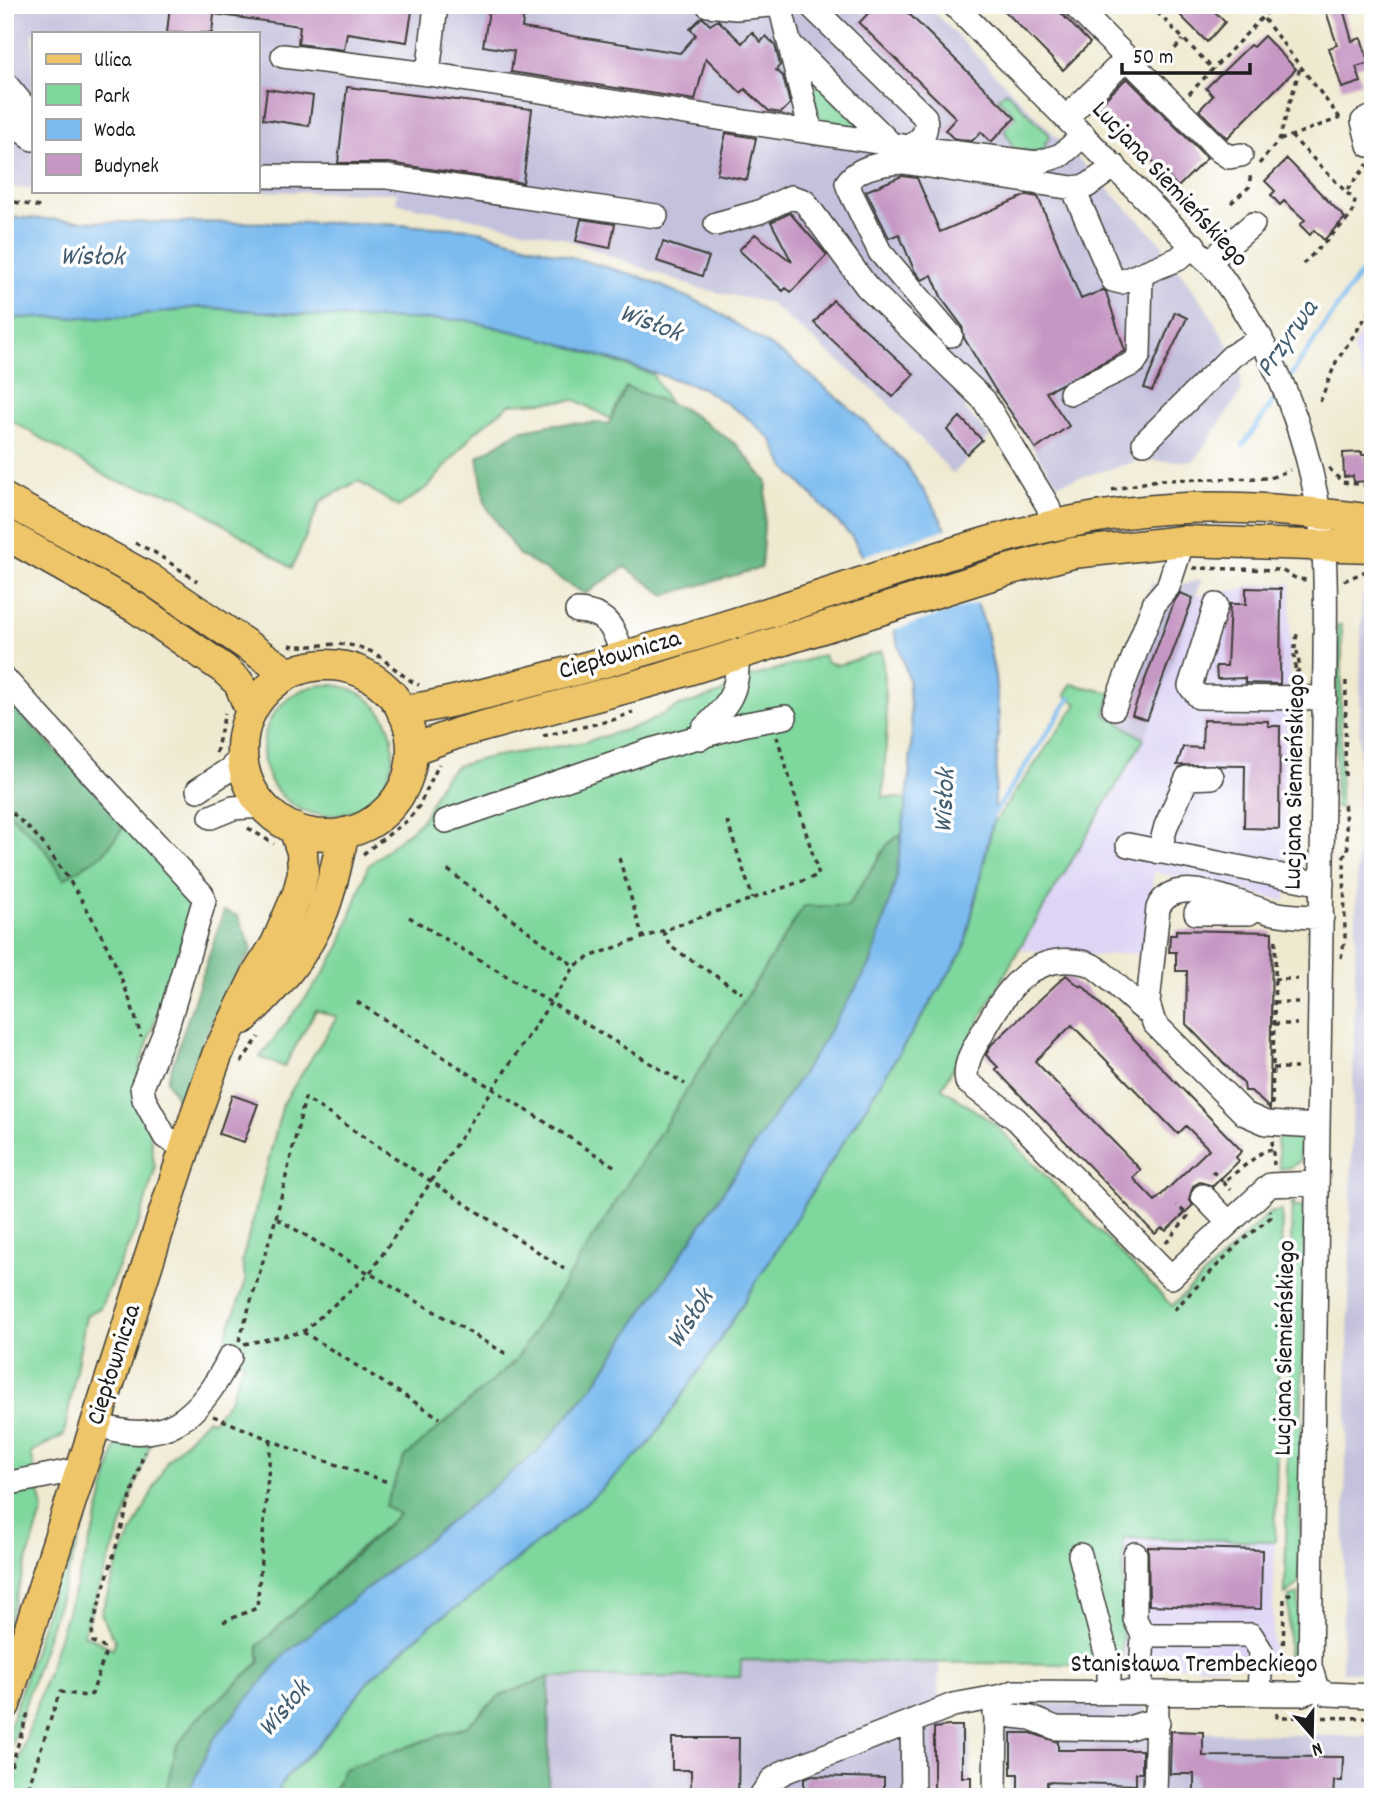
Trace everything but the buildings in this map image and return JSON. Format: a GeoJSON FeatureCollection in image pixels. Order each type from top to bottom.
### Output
{"type":"FeatureCollection","features":[{"type":"Feature","properties":{"kind":"main road"},"geometry":{"type":"LineString","coordinates":[[5,499],[55,524],[150,579],[289,674]]}},
{"type":"Feature","properties":{"kind":"main road","name":"Ciepłownicza"},"geometry":{"type":"LineString","coordinates":[[402,710],[451,703],[624,657],[1002,538],[1053,525],[1164,509],[1260,507],[1373,520]]}},
{"type":"Feature","properties":{"kind":"main road"},"geometry":{"type":"LineString","coordinates":[[5,534],[43,552],[135,607],[224,669],[239,683],[238,709],[244,733],[242,756],[248,782],[286,839],[344,833],[376,818],[400,794],[410,772],[414,749],[402,710],[387,690],[365,674],[341,666],[314,666],[289,674],[238,709]]}},
{"type":"Feature","properties":{"kind":"main road","name":"Ciepłownicza"},"geometry":{"type":"LineString","coordinates":[[414,749],[458,733],[656,680],[1073,552],[1183,541],[1323,545],[1372,555]]}},
{"type":"Feature","properties":{"kind":"main road","name":"Ciepłownicza"},"geometry":{"type":"LineString","coordinates":[[233,1029],[273,990],[310,939],[323,911],[344,833]]}},
{"type":"Feature","properties":{"kind":"main road","name":"Ciepłownicza"},"geometry":{"type":"LineString","coordinates":[[5,1705],[184,1147],[218,1055],[298,893],[303,862],[286,839]]}},
{"type":"Feature","properties":{"kind":"street"},"geometry":{"type":"LineString","coordinates":[[428,74],[436,5]]}},
{"type":"Feature","properties":{"kind":"street"},"geometry":{"type":"LineString","coordinates":[[708,5],[736,8],[771,5]]}},
{"type":"Feature","properties":{"kind":"street"},"geometry":{"type":"LineString","coordinates":[[780,5],[811,132]]}},
{"type":"Feature","properties":{"kind":"street"},"geometry":{"type":"LineString","coordinates":[[810,5],[925,117],[927,129],[923,137],[901,146]]}},
{"type":"Feature","properties":{"kind":"street","name":"Lucjana Siemieńskiego"},"geometry":{"type":"LineString","coordinates":[[954,5],[1202,253],[1261,338],[1274,363],[1301,434],[1319,513],[1323,545],[1325,698],[1310,1666],[1317,1689]]}},
{"type":"Feature","properties":{"kind":"street"},"geometry":{"type":"LineString","coordinates":[[1074,5],[1220,151],[1229,157],[1241,155]]}},
{"type":"Feature","properties":{"kind":"street"},"geometry":{"type":"LineString","coordinates":[[790,44],[901,146]]}},
{"type":"Feature","properties":{"kind":"street"},"geometry":{"type":"LineString","coordinates":[[283,56],[428,74],[901,146],[1037,163],[1061,155],[1084,135]]}},
{"type":"Feature","properties":{"kind":"street"},"geometry":{"type":"LineString","coordinates":[[1067,117],[1126,59]]}},
{"type":"Feature","properties":{"kind":"street"},"geometry":{"type":"LineString","coordinates":[[5,83],[32,116]]}},
{"type":"Feature","properties":{"kind":"street"},"geometry":{"type":"LineString","coordinates":[[5,118],[32,138]]}},
{"type":"Feature","properties":{"kind":"street"},"geometry":{"type":"LineString","coordinates":[[1359,119],[1370,145]]}},
{"type":"Feature","properties":{"kind":"street"},"geometry":{"type":"LineString","coordinates":[[951,335],[880,252],[849,189],[847,183],[851,176],[880,164],[903,162],[1073,188],[1087,186],[1115,166]]}},
{"type":"Feature","properties":{"kind":"street"},"geometry":{"type":"LineString","coordinates":[[259,176],[387,177],[656,216]]}},
{"type":"Feature","properties":{"kind":"street"},"geometry":{"type":"LineString","coordinates":[[1073,188],[1109,275],[1113,280],[1121,282],[1178,258],[1202,253],[1253,224]]}},
{"type":"Feature","properties":{"kind":"street"},"geometry":{"type":"LineString","coordinates":[[716,224],[759,212],[791,197],[804,201],[867,286],[984,400],[1048,506],[1053,525]]}},
{"type":"Feature","properties":{"kind":"street"},"geometry":{"type":"LineString","coordinates":[[1071,393],[1134,363],[1139,355],[1140,274]]}},
{"type":"Feature","properties":{"kind":"street"},"geometry":{"type":"LineString","coordinates":[[1144,443],[1232,356],[1261,338]]}},
{"type":"Feature","properties":{"kind":"street"},"geometry":{"type":"LineString","coordinates":[[1114,708],[1155,602],[1168,587],[1183,541]]}},
{"type":"Feature","properties":{"kind":"street"},"geometry":{"type":"LineString","coordinates":[[1216,605],[1190,686],[1199,697],[1325,698]]}},
{"type":"Feature","properties":{"kind":"street"},"geometry":{"type":"LineString","coordinates":[[577,611],[596,612],[608,621],[624,657]]}},
{"type":"Feature","properties":{"kind":"street"},"geometry":{"type":"LineString","coordinates":[[701,738],[702,729],[723,711],[735,692],[739,674],[736,654]]}},
{"type":"Feature","properties":{"kind":"street"},"geometry":{"type":"LineString","coordinates":[[5,679],[202,894],[204,901],[167,1027],[142,1087],[144,1099],[165,1137],[184,1147]]}},
{"type":"Feature","properties":{"kind":"street"},"geometry":{"type":"LineString","coordinates":[[446,821],[651,750],[778,718]]}},
{"type":"Feature","properties":{"kind":"street"},"geometry":{"type":"LineString","coordinates":[[205,787],[242,756]]}},
{"type":"Feature","properties":{"kind":"street"},"geometry":{"type":"LineString","coordinates":[[1160,852],[1166,826],[1187,778],[1212,777]]}},
{"type":"Feature","properties":{"kind":"street"},"geometry":{"type":"LineString","coordinates":[[218,814],[263,806]]}},
{"type":"Feature","properties":{"kind":"street"},"geometry":{"type":"LineString","coordinates":[[1128,845],[1322,884]]}},
{"type":"Feature","properties":{"kind":"street"},"geometry":{"type":"LineString","coordinates":[[1149,1013],[1158,908],[1162,899],[1170,892],[1182,890],[1245,903],[1269,913]]}},
{"type":"Feature","properties":{"kind":"street"},"geometry":{"type":"LineString","coordinates":[[1196,913],[1269,913],[1322,917]]}},
{"type":"Feature","properties":{"kind":"street"},"geometry":{"type":"LineString","coordinates":[[1317,1183],[1270,1185],[1171,1277],[1016,1119],[967,1082],[965,1071],[970,1054],[1005,993],[1032,970],[1051,962],[1087,963],[1097,967],[1132,1002],[1149,1013],[1154,1023],[1245,1114],[1266,1123],[1318,1126]]}},
{"type":"Feature","properties":{"kind":"street"},"geometry":{"type":"LineString","coordinates":[[1203,1196],[1229,1223]]}},
{"type":"Feature","properties":{"kind":"street"},"geometry":{"type":"LineString","coordinates":[[96,1424],[146,1435],[170,1426],[200,1406],[215,1386],[230,1357]]}},
{"type":"Feature","properties":{"kind":"street"},"geometry":{"type":"LineString","coordinates":[[5,1484],[81,1469]]}},
{"type":"Feature","properties":{"kind":"street"},"geometry":{"type":"LineString","coordinates":[[1135,1554],[1135,1619],[1143,1635],[1148,1693],[1158,1723],[1155,1797]]}},
{"type":"Feature","properties":{"kind":"street"},"geometry":{"type":"LineString","coordinates":[[1080,1555],[1109,1664],[1109,1692]]}},
{"type":"Feature","properties":{"kind":"street"},"geometry":{"type":"LineString","coordinates":[[1143,1635],[1251,1635],[1261,1651],[1259,1694]]}},
{"type":"Feature","properties":{"kind":"street","name":"Stanisława Trembeckiego"},"geometry":{"type":"LineString","coordinates":[[1004,1701],[1042,1692],[1301,1694],[1317,1689],[1328,1694],[1373,1696]]}},
{"type":"Feature","properties":{"kind":"street"},"geometry":{"type":"LineString","coordinates":[[1042,1692],[1043,1723]]}},
{"type":"Feature","properties":{"kind":"street"},"geometry":{"type":"LineString","coordinates":[[760,1797],[772,1780],[784,1772],[954,1705],[1004,1701],[1031,1718],[1056,1728],[1126,1729],[1145,1723],[1158,1723]]}},
{"type":"Feature","properties":{"kind":"street"},"geometry":{"type":"LineString","coordinates":[[995,1797],[1004,1701]]}},
{"type":"Feature","properties":{"kind":"street"},"geometry":{"type":"LineString","coordinates":[[912,1721],[913,1797]]}},
{"type":"Feature","properties":{"kind":"path"},"geometry":{"type":"LineString","coordinates":[[1150,5],[1214,70]]}},
{"type":"Feature","properties":{"kind":"path"},"geometry":{"type":"LineString","coordinates":[[1175,107],[1275,5]]}},
{"type":"Feature","properties":{"kind":"path"},"geometry":{"type":"LineString","coordinates":[[1264,19],[1300,68],[1359,119]]}},
{"type":"Feature","properties":{"kind":"path"},"geometry":{"type":"LineString","coordinates":[[1168,56],[1184,40]]}},
{"type":"Feature","properties":{"kind":"path"},"geometry":{"type":"LineString","coordinates":[[1231,202],[1249,187],[1252,172],[1279,140],[1300,68]]}},
{"type":"Feature","properties":{"kind":"path"},"geometry":{"type":"LineString","coordinates":[[1279,140],[1359,119]]}},
{"type":"Feature","properties":{"kind":"path"},"geometry":{"type":"LineString","coordinates":[[1291,136],[1355,201],[1354,211],[1301,266]]}},
{"type":"Feature","properties":{"kind":"path"},"geometry":{"type":"LineString","coordinates":[[1347,190],[1366,170],[1370,145]]}},
{"type":"Feature","properties":{"kind":"path"},"geometry":{"type":"LineString","coordinates":[[5,200],[40,207]]}},
{"type":"Feature","properties":{"kind":"path"},"geometry":{"type":"LineString","coordinates":[[1320,402],[1336,362],[1373,306]]}},
{"type":"Feature","properties":{"kind":"path"},"geometry":{"type":"LineString","coordinates":[[1325,468],[1331,469],[1342,482],[1373,486]]}},
{"type":"Feature","properties":{"kind":"path"},"geometry":{"type":"LineString","coordinates":[[1260,478],[1260,489]]}},
{"type":"Feature","properties":{"kind":"path"},"geometry":{"type":"LineString","coordinates":[[125,541],[154,552],[207,590]]}},
{"type":"Feature","properties":{"kind":"path"},"geometry":{"type":"LineString","coordinates":[[1340,581],[1353,579],[1368,569],[1372,555]]}},
{"type":"Feature","properties":{"kind":"path"},"geometry":{"type":"LineString","coordinates":[[1296,673],[1294,653],[1297,651],[1297,634]]}},
{"type":"Feature","properties":{"kind":"path"},"geometry":{"type":"LineString","coordinates":[[281,642],[296,646],[345,644],[366,650],[390,662],[410,681],[424,686]]}},
{"type":"Feature","properties":{"kind":"path"},"geometry":{"type":"LineString","coordinates":[[205,787],[205,769],[238,709]]}},
{"type":"Feature","properties":{"kind":"path"},"geometry":{"type":"LineString","coordinates":[[539,736],[613,720],[637,710]]}},
{"type":"Feature","properties":{"kind":"path"},"geometry":{"type":"LineString","coordinates":[[564,1269],[431,1180],[305,1098],[276,1218],[238,1346],[303,1332],[370,1273],[431,1180],[549,1002],[575,966],[589,957],[819,875],[778,718]]}},
{"type":"Feature","properties":{"kind":"path"},"geometry":{"type":"LineString","coordinates":[[359,859],[408,820],[442,761]]}},
{"type":"Feature","properties":{"kind":"path"},"geometry":{"type":"LineString","coordinates":[[1343,935],[1344,856],[1348,850],[1344,803]]}},
{"type":"Feature","properties":{"kind":"path"},"geometry":{"type":"LineString","coordinates":[[5,806],[46,847],[89,913],[117,967],[142,1038]]}},
{"type":"Feature","properties":{"kind":"path"},"geometry":{"type":"LineString","coordinates":[[218,814],[234,826],[286,839]]}},
{"type":"Feature","properties":{"kind":"path"},"geometry":{"type":"LineString","coordinates":[[727,821],[753,899]]}},
{"type":"Feature","properties":{"kind":"path"},"geometry":{"type":"LineString","coordinates":[[619,858],[643,938]]}},
{"type":"Feature","properties":{"kind":"path"},"geometry":{"type":"LineString","coordinates":[[447,870],[575,966]]}},
{"type":"Feature","properties":{"kind":"path"},"geometry":{"type":"LineString","coordinates":[[409,917],[685,1084]]}},
{"type":"Feature","properties":{"kind":"path"},"geometry":{"type":"LineString","coordinates":[[663,931],[671,947],[742,993]]}},
{"type":"Feature","properties":{"kind":"path"},"geometry":{"type":"LineString","coordinates":[[1272,1112],[1275,935],[1286,935]]}},
{"type":"Feature","properties":{"kind":"path"},"geometry":{"type":"LineString","coordinates":[[1274,979],[1298,979]]}},
{"type":"Feature","properties":{"kind":"path"},"geometry":{"type":"LineString","coordinates":[[357,1002],[617,1168]]}},
{"type":"Feature","properties":{"kind":"path"},"geometry":{"type":"LineString","coordinates":[[1273,1002],[1298,1002]]}},
{"type":"Feature","properties":{"kind":"path"},"geometry":{"type":"LineString","coordinates":[[1273,1024],[1297,1024]]}},
{"type":"Feature","properties":{"kind":"path"},"geometry":{"type":"LineString","coordinates":[[237,1068],[266,1030]]}},
{"type":"Feature","properties":{"kind":"path"},"geometry":{"type":"LineString","coordinates":[[1273,1068],[1297,1068]]}},
{"type":"Feature","properties":{"kind":"path"},"geometry":{"type":"LineString","coordinates":[[1272,1134],[1277,1171]]}},
{"type":"Feature","properties":{"kind":"path"},"geometry":{"type":"LineString","coordinates":[[1223,1182],[1264,1151],[1273,1149]]}},
{"type":"Feature","properties":{"kind":"path"},"geometry":{"type":"LineString","coordinates":[[1212,1171],[1231,1190]]}},
{"type":"Feature","properties":{"kind":"path"},"geometry":{"type":"LineString","coordinates":[[1177,1205],[1196,1225]]}},
{"type":"Feature","properties":{"kind":"path"},"geometry":{"type":"LineString","coordinates":[[1158,1253],[1188,1216]]}},
{"type":"Feature","properties":{"kind":"path"},"geometry":{"type":"LineString","coordinates":[[276,1218],[508,1355]]}},
{"type":"Feature","properties":{"kind":"path"},"geometry":{"type":"LineString","coordinates":[[303,1332],[440,1418]]}},
{"type":"Feature","properties":{"kind":"path"},"geometry":{"type":"LineString","coordinates":[[200,1406],[215,1419],[388,1482]]}},
{"type":"Feature","properties":{"kind":"path"},"geometry":{"type":"LineString","coordinates":[[25,1797],[61,1692],[92,1694],[99,1674],[105,1654],[103,1647],[93,1642],[92,1628],[146,1435]]}},
{"type":"Feature","properties":{"kind":"path"},"geometry":{"type":"LineString","coordinates":[[223,1622],[257,1608],[271,1440]]}},
{"type":"Feature","properties":{"kind":"path"},"geometry":{"type":"LineString","coordinates":[[1284,1597],[1284,1666]]}},
{"type":"Feature","properties":{"kind":"path"},"geometry":{"type":"LineString","coordinates":[[1277,1717],[1373,1718]]}},
{"type":"Feature","properties":{"kind":"shaded area"},"geometry":{"type":"Polygon","coordinates":[[[5,5],[927,5],[1163,245],[1162,257],[1178,269],[1203,303],[1239,362],[1242,391],[1194,461],[1138,461],[1057,484],[1014,419],[987,388],[964,409],[990,436],[953,474],[884,399],[769,303],[697,288],[560,237],[396,203],[397,193],[259,191],[259,32],[32,32],[32,188],[5,188],[5,5]]]}},
{"type":"Feature","properties":{"kind":"shaded area"},"geometry":{"type":"Polygon","coordinates":[[[1373,312],[1373,403],[1352,348],[1373,312]]]}},
{"type":"Feature","properties":{"kind":"shaded area"},"geometry":{"type":"Polygon","coordinates":[[[1202,579],[1144,739],[1105,714],[1151,583],[1172,588],[1202,579]]]}},
{"type":"Feature","properties":{"kind":"shaded area"},"geometry":{"type":"Polygon","coordinates":[[[1373,582],[1373,1672],[1342,1672],[1362,597],[1373,582]]]}},
{"type":"Feature","properties":{"kind":"shaded area"},"geometry":{"type":"Polygon","coordinates":[[[1291,583],[1286,901],[1154,872],[1143,953],[1081,956],[1019,949],[1141,745],[1196,595],[1245,589],[1246,586],[1291,583]]]}},
{"type":"Feature","properties":{"kind":"shaded area"},"geometry":{"type":"Polygon","coordinates":[[[1124,1538],[1275,1541],[1272,1667],[1122,1665],[1124,1538]]]}},
{"type":"Feature","properties":{"kind":"shaded area"},"geometry":{"type":"Polygon","coordinates":[[[740,1660],[939,1661],[938,1694],[949,1726],[970,1726],[971,1797],[548,1797],[549,1677],[739,1677],[740,1660]]]}},
{"type":"Feature","properties":{"kind":"shaded area"},"geometry":{"type":"Polygon","coordinates":[[[1018,1703],[1145,1706],[1145,1731],[1373,1737],[1373,1797],[1010,1797],[1005,1723],[1011,1706],[1018,1703]]]}},
{"type":"Feature","properties":{"kind":"green space"},"geometry":{"type":"Polygon","coordinates":[[[819,85],[858,124],[858,128],[820,123],[813,89],[819,85]]]}},
{"type":"Feature","properties":{"kind":"green space"},"geometry":{"type":"Polygon","coordinates":[[[1006,91],[1048,133],[1050,137],[1044,144],[1048,152],[1036,153],[1013,148],[1004,129],[1016,116],[998,98],[1006,91]]]}},
{"type":"Feature","properties":{"kind":"green space"},"geometry":{"type":"Polygon","coordinates":[[[199,307],[349,318],[466,320],[552,341],[652,374],[670,404],[626,387],[611,419],[576,400],[510,404],[475,432],[428,487],[398,507],[358,481],[321,501],[292,568],[179,496],[113,480],[5,417],[5,318],[130,317],[199,307]]]}},
{"type":"Feature","properties":{"kind":"green space"},"geometry":{"type":"Polygon","coordinates":[[[626,387],[684,409],[737,445],[767,482],[761,568],[665,595],[625,567],[585,594],[518,554],[485,504],[478,457],[519,431],[555,424],[609,423],[626,387]]]}},
{"type":"Feature","properties":{"kind":"green space"},"geometry":{"type":"Polygon","coordinates":[[[1337,625],[1342,625],[1340,808],[1335,808],[1337,625]]]}},
{"type":"Feature","properties":{"kind":"green space"},"geometry":{"type":"Polygon","coordinates":[[[882,651],[887,726],[883,797],[907,799],[902,833],[888,844],[848,906],[804,906],[515,1361],[404,1458],[399,1514],[347,1560],[282,1627],[259,1646],[261,1661],[193,1723],[165,1797],[7,1797],[95,1527],[118,1437],[150,1445],[83,1634],[113,1649],[115,1641],[101,1614],[118,1562],[167,1461],[207,1419],[213,1421],[231,1398],[243,1362],[220,1353],[246,1281],[242,1261],[283,1104],[337,1017],[316,1010],[284,1067],[260,1057],[322,976],[340,946],[368,866],[422,820],[443,778],[457,766],[490,757],[585,742],[645,724],[677,707],[721,693],[732,683],[823,655],[827,662],[839,665],[882,651]]]}},
{"type":"Feature","properties":{"kind":"green space"},"geometry":{"type":"Polygon","coordinates":[[[1071,684],[1112,693],[1105,714],[1144,739],[1019,949],[942,1088],[995,1124],[1172,1306],[1269,1213],[1282,1211],[1275,1541],[1124,1538],[1122,1665],[741,1660],[740,1677],[549,1677],[499,1696],[467,1726],[344,1769],[331,1797],[275,1797],[285,1778],[324,1738],[370,1679],[433,1623],[470,1598],[594,1496],[649,1444],[720,1340],[964,949],[993,824],[1077,704],[1065,695],[1071,684]]]}},
{"type":"Feature","properties":{"kind":"green space"},"geometry":{"type":"Polygon","coordinates":[[[328,685],[353,690],[374,704],[388,725],[393,750],[388,775],[374,796],[353,810],[328,815],[303,810],[282,796],[268,775],[263,750],[268,725],[282,704],[303,690],[328,685]]]}},
{"type":"Feature","properties":{"kind":"green space"},"geometry":{"type":"Polygon","coordinates":[[[5,697],[126,824],[104,853],[64,879],[45,849],[5,809],[5,697]]]}},
{"type":"Feature","properties":{"kind":"green space"},"geometry":{"type":"Polygon","coordinates":[[[5,809],[45,849],[64,878],[104,853],[126,824],[197,897],[140,1065],[155,1169],[140,1220],[100,1308],[86,1315],[64,1435],[31,1452],[43,1510],[5,1631],[5,809]]]}},
{"type":"Feature","properties":{"kind":"green space"},"geometry":{"type":"Polygon","coordinates":[[[902,833],[896,880],[871,963],[816,1053],[592,1388],[537,1452],[485,1497],[186,1797],[165,1797],[175,1749],[193,1723],[260,1662],[258,1646],[399,1514],[385,1506],[404,1458],[515,1361],[804,906],[848,906],[888,844],[902,833]]]}},
{"type":"Feature","properties":{"kind":"green space"},"geometry":{"type":"Polygon","coordinates":[[[224,911],[238,916],[252,949],[210,1025],[181,1106],[167,1081],[224,911]]]}},
{"type":"Feature","properties":{"kind":"green space"},"geometry":{"type":"Polygon","coordinates":[[[1280,1137],[1297,1137],[1301,1142],[1300,1161],[1291,1167],[1280,1169],[1277,1141],[1280,1137]]]}},
{"type":"Feature","properties":{"kind":"green space"},"geometry":{"type":"Polygon","coordinates":[[[1292,1194],[1295,1207],[1305,1207],[1299,1584],[1285,1594],[1292,1194]]]}},
{"type":"Feature","properties":{"kind":"green space"},"geometry":{"type":"Polygon","coordinates":[[[102,1438],[103,1450],[87,1516],[5,1765],[5,1740],[102,1438]]]}},
{"type":"Feature","properties":{"kind":"green space"},"geometry":{"type":"Polygon","coordinates":[[[1299,1594],[1298,1660],[1288,1660],[1289,1597],[1299,1594]]]}},
{"type":"Feature","properties":{"kind":"green space"},"geometry":{"type":"Polygon","coordinates":[[[549,1677],[548,1797],[331,1797],[344,1769],[467,1726],[499,1696],[549,1677]]]}},
{"type":"Feature","properties":{"kind":"water","name":"Wisłok"},"geometry":{"type":"Polygon","coordinates":[[[5,217],[102,222],[363,223],[472,229],[641,277],[710,307],[793,361],[858,415],[905,463],[935,508],[962,561],[985,626],[995,676],[999,719],[994,816],[964,949],[720,1340],[649,1444],[594,1496],[470,1598],[433,1623],[370,1679],[324,1738],[285,1778],[275,1797],[186,1797],[213,1740],[286,1653],[537,1452],[592,1388],[816,1053],[871,963],[896,880],[909,782],[912,732],[908,677],[882,591],[852,537],[784,466],[772,440],[744,415],[702,388],[552,341],[466,320],[349,318],[199,307],[130,317],[5,318],[5,217]]]}},
{"type":"Feature","properties":{"kind":"pier"},"geometry":{"type":"Polygon","coordinates":[[[949,528],[966,561],[877,590],[859,557],[949,528]]]}},
{"type":"Feature","properties":{"kind":"pier"},"geometry":{"type":"Polygon","coordinates":[[[968,567],[980,602],[890,631],[880,596],[968,567]]]}},
{"type":"Feature","properties":{"kind":"waterway","name":"Przyrwa"},"geometry":{"type":"LineString","coordinates":[[1287,381],[1357,278],[1373,261]]}},
{"type":"Feature","properties":{"kind":"waterway","name":"Przyrwa"},"geometry":{"type":"LineString","coordinates":[[1243,445],[1278,395]]}},
{"type":"Feature","properties":{"kind":"waterway","name":"Przyrwa"},"geometry":{"type":"LineString","coordinates":[[989,821],[1070,698]]}}]}
